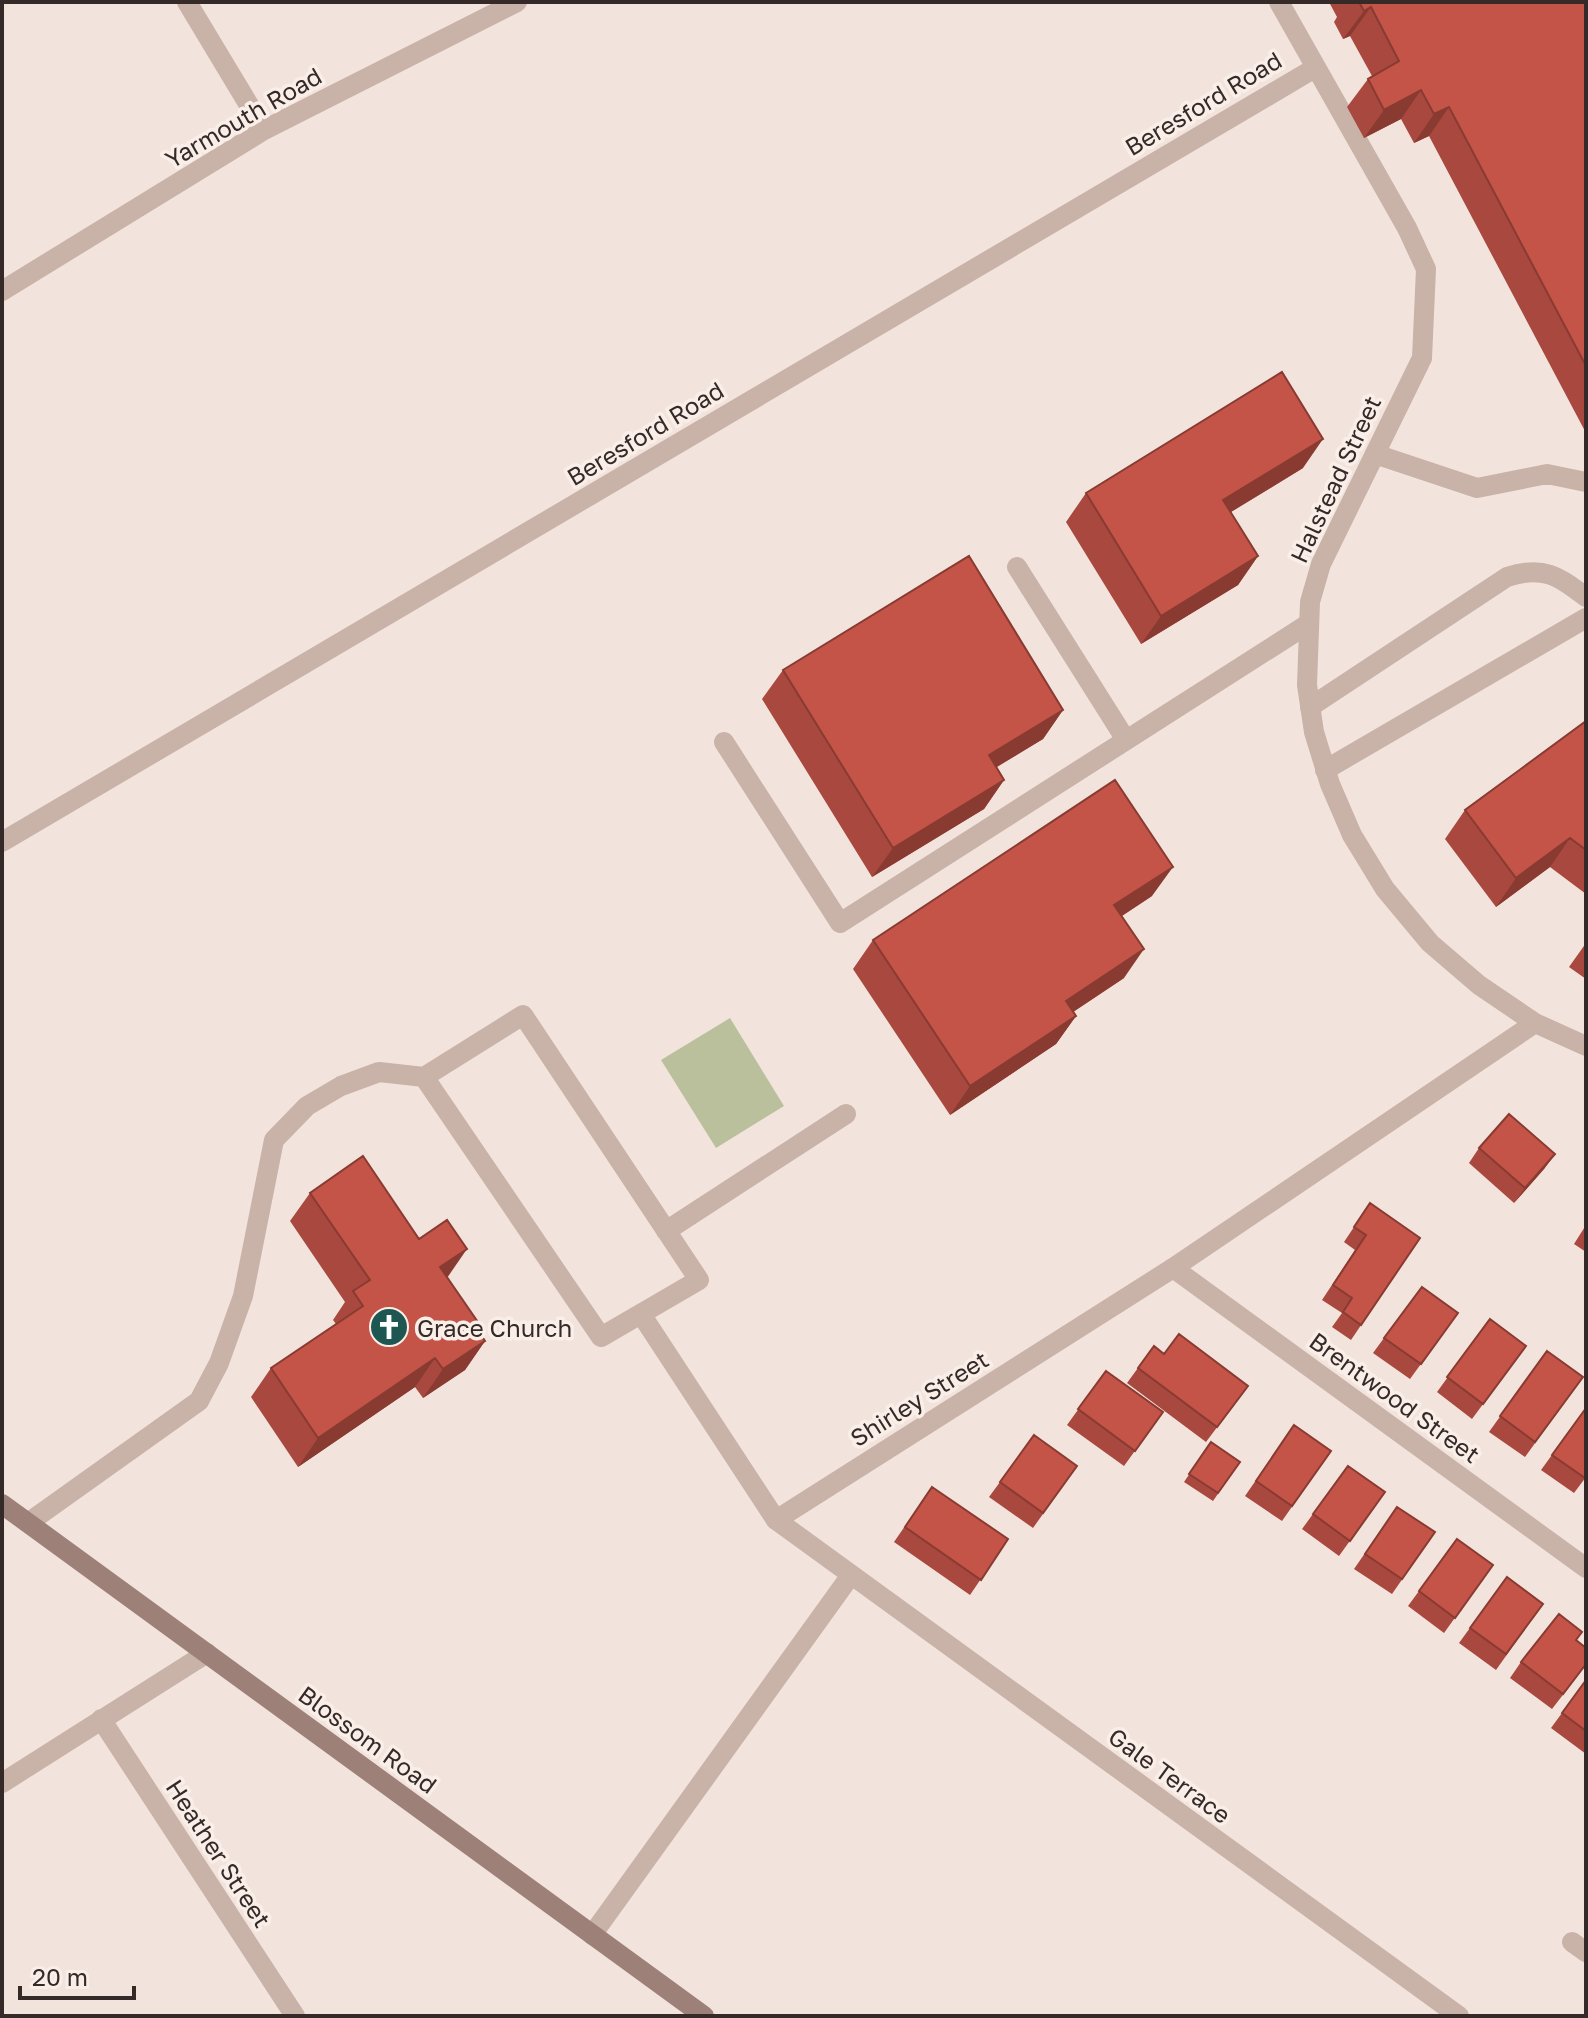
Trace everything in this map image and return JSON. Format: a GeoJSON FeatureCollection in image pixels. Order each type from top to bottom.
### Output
{"type":"FeatureCollection","features":[{"type":"Feature","properties":{"kind":"street"},"geometry":{"type":"LineString","coordinates":[[187,2],[264,130]]}},
{"type":"Feature","properties":{"kind":"street","name":"Yarmouth Road"},"geometry":{"type":"LineString","coordinates":[[2,291],[264,130],[517,2]]}},
{"type":"Feature","properties":{"kind":"street","name":"Halstead Street"},"geometry":{"type":"LineString","coordinates":[[1279,2],[1407,228],[1426,269],[1422,358],[1321,564],[1310,602],[1307,685],[1325,770],[1352,835],[1385,889],[1430,943],[1479,985],[1535,1023],[1586,1046]]}},
{"type":"Feature","properties":{"kind":"street","name":"Beresford Road"},"geometry":{"type":"LineString","coordinates":[[2,842],[1315,68]]}},
{"type":"Feature","properties":{"kind":"street"},"geometry":{"type":"LineString","coordinates":[[1375,454],[1477,488],[1547,474],[1586,482]]}},
{"type":"Feature","properties":{"kind":"street"},"geometry":{"type":"LineString","coordinates":[[1017,567],[1126,740]]}},
{"type":"Feature","properties":{"kind":"street"},"geometry":{"type":"LineString","coordinates":[[1310,707],[1507,577],[1544,571],[1586,597]]}},
{"type":"Feature","properties":{"kind":"street"},"geometry":{"type":"LineString","coordinates":[[1325,770],[1586,618]]}},
{"type":"Feature","properties":{"kind":"street"},"geometry":{"type":"LineString","coordinates":[[724,742],[840,923],[1308,624]]}},
{"type":"Feature","properties":{"kind":"street"},"geometry":{"type":"LineString","coordinates":[[28,1523],[199,1401],[219,1363],[243,1296],[274,1140],[307,1106],[341,1086],[379,1072],[424,1077],[523,1015],[699,1280],[601,1337],[424,1077]]}},
{"type":"Feature","properties":{"kind":"street","name":"Shirley Street"},"geometry":{"type":"LineString","coordinates":[[776,1520],[1173,1268],[1535,1023]]}},
{"type":"Feature","properties":{"kind":"street"},"geometry":{"type":"LineString","coordinates":[[666,1231],[846,1114]]}},
{"type":"Feature","properties":{"kind":"street","name":"Brentwood Street"},"geometry":{"type":"LineString","coordinates":[[1173,1268],[1586,1568]]}},
{"type":"Feature","properties":{"kind":"street"},"geometry":{"type":"LineString","coordinates":[[592,1935],[851,1575],[776,1520],[641,1314]]}},
{"type":"Feature","properties":{"kind":"street","name":"Blossom Road"},"geometry":{"type":"LineString","coordinates":[[2,1504],[704,2016]]}},
{"type":"Feature","properties":{"kind":"street","name":"Gale Terrace"},"geometry":{"type":"LineString","coordinates":[[851,1575],[1459,2016]]}},
{"type":"Feature","properties":{"kind":"street"},"geometry":{"type":"LineString","coordinates":[[2,1783],[207,1653]]}},
{"type":"Feature","properties":{"kind":"street","name":"Heather Street"},"geometry":{"type":"LineString","coordinates":[[101,1719],[295,2016]]}},
{"type":"Feature","properties":{"kind":"green space"},"geometry":{"type":"Polygon","coordinates":[[[730,1018],[784,1106],[716,1148],[661,1060],[730,1018]]]}},
{"type":"Feature","properties":{"kind":"building"},"geometry":{"type":"Polygon","coordinates":[[[1359,2],[1586,2],[1586,366],[1449,107],[1434,114],[1421,90],[1384,110],[1368,79],[1399,61],[1371,7],[1364,11],[1359,2]]]}},
{"type":"Feature","properties":{"kind":"building"},"geometry":{"type":"Polygon","coordinates":[[[1282,372],[1323,439],[1223,500],[1258,556],[1161,616],[1086,493],[1282,372]]]}},
{"type":"Feature","properties":{"kind":"building"},"geometry":{"type":"Polygon","coordinates":[[[969,556],[1063,710],[989,755],[1004,780],[893,848],[783,670],[969,556]]]}},
{"type":"Feature","properties":{"kind":"building"},"geometry":{"type":"Polygon","coordinates":[[[1586,721],[1586,850],[1570,838],[1516,878],[1465,810],[1586,721]]]}},
{"type":"Feature","properties":{"kind":"building"},"geometry":{"type":"Polygon","coordinates":[[[1115,780],[1173,867],[1114,905],[1144,949],[1066,1001],[1076,1016],[970,1086],[873,940],[1115,780]]]}},
{"type":"Feature","properties":{"kind":"building"},"geometry":{"type":"Polygon","coordinates":[[[1509,1114],[1555,1154],[1525,1188],[1479,1148],[1509,1114]]]}},
{"type":"Feature","properties":{"kind":"building","name":"Grace Church"},"geometry":{"type":"Polygon","coordinates":[[[363,1156],[419,1239],[447,1220],[467,1249],[440,1267],[482,1328],[479,1332],[485,1341],[443,1369],[435,1358],[318,1438],[271,1368],[363,1306],[353,1291],[370,1280],[310,1193],[363,1156]]]}},
{"type":"Feature","properties":{"kind":"building"},"geometry":{"type":"Polygon","coordinates":[[[1370,1203],[1420,1238],[1361,1325],[1343,1312],[1352,1298],[1333,1285],[1366,1235],[1354,1227],[1370,1203]]]}},
{"type":"Feature","properties":{"kind":"building"},"geometry":{"type":"Polygon","coordinates":[[[1422,1287],[1458,1313],[1421,1364],[1384,1338],[1422,1287]]]}},
{"type":"Feature","properties":{"kind":"building"},"geometry":{"type":"Polygon","coordinates":[[[1490,1319],[1526,1346],[1483,1404],[1447,1377],[1490,1319]]]}},
{"type":"Feature","properties":{"kind":"building"},"geometry":{"type":"Polygon","coordinates":[[[1179,1334],[1248,1386],[1217,1427],[1138,1368],[1154,1346],[1164,1354],[1179,1334]]]}},
{"type":"Feature","properties":{"kind":"building"},"geometry":{"type":"Polygon","coordinates":[[[1547,1351],[1583,1377],[1535,1442],[1500,1416],[1547,1351]]]}},
{"type":"Feature","properties":{"kind":"building"},"geometry":{"type":"Polygon","coordinates":[[[1106,1371],[1163,1412],[1135,1451],[1078,1409],[1106,1371]]]}},
{"type":"Feature","properties":{"kind":"building"},"geometry":{"type":"Polygon","coordinates":[[[1586,1408],[1586,1477],[1585,1478],[1552,1455],[1586,1408]]]}},
{"type":"Feature","properties":{"kind":"building"},"geometry":{"type":"Polygon","coordinates":[[[1294,1425],[1331,1451],[1292,1506],[1256,1481],[1294,1425]]]}},
{"type":"Feature","properties":{"kind":"building"},"geometry":{"type":"Polygon","coordinates":[[[1034,1435],[1077,1466],[1043,1513],[1000,1482],[1034,1435]]]}},
{"type":"Feature","properties":{"kind":"building"},"geometry":{"type":"Polygon","coordinates":[[[1211,1442],[1240,1462],[1218,1493],[1189,1474],[1211,1442]]]}},
{"type":"Feature","properties":{"kind":"building"},"geometry":{"type":"Polygon","coordinates":[[[1348,1466],[1385,1492],[1350,1541],[1313,1514],[1348,1466]]]}},
{"type":"Feature","properties":{"kind":"building"},"geometry":{"type":"Polygon","coordinates":[[[932,1487],[1008,1539],[981,1580],[905,1527],[932,1487]]]}},
{"type":"Feature","properties":{"kind":"building"},"geometry":{"type":"Polygon","coordinates":[[[1397,1507],[1435,1532],[1402,1579],[1365,1554],[1397,1507]]]}},
{"type":"Feature","properties":{"kind":"building"},"geometry":{"type":"Polygon","coordinates":[[[1457,1539],[1493,1565],[1455,1618],[1419,1591],[1457,1539]]]}},
{"type":"Feature","properties":{"kind":"building"},"geometry":{"type":"Polygon","coordinates":[[[1507,1577],[1543,1604],[1506,1654],[1470,1628],[1507,1577]]]}},
{"type":"Feature","properties":{"kind":"building"},"geometry":{"type":"Polygon","coordinates":[[[1559,1614],[1582,1632],[1576,1640],[1586,1648],[1586,1664],[1563,1694],[1521,1662],[1559,1614]]]}},
{"type":"Feature","properties":{"kind":"building"},"geometry":{"type":"Polygon","coordinates":[[[1586,1680],[1586,1731],[1562,1713],[1586,1680]]]}},
{"type":"Feature","properties":{"kind":"place","name":"Grace Church"},"geometry":{"type":"Point","coordinates":[389,1327]}}]}
